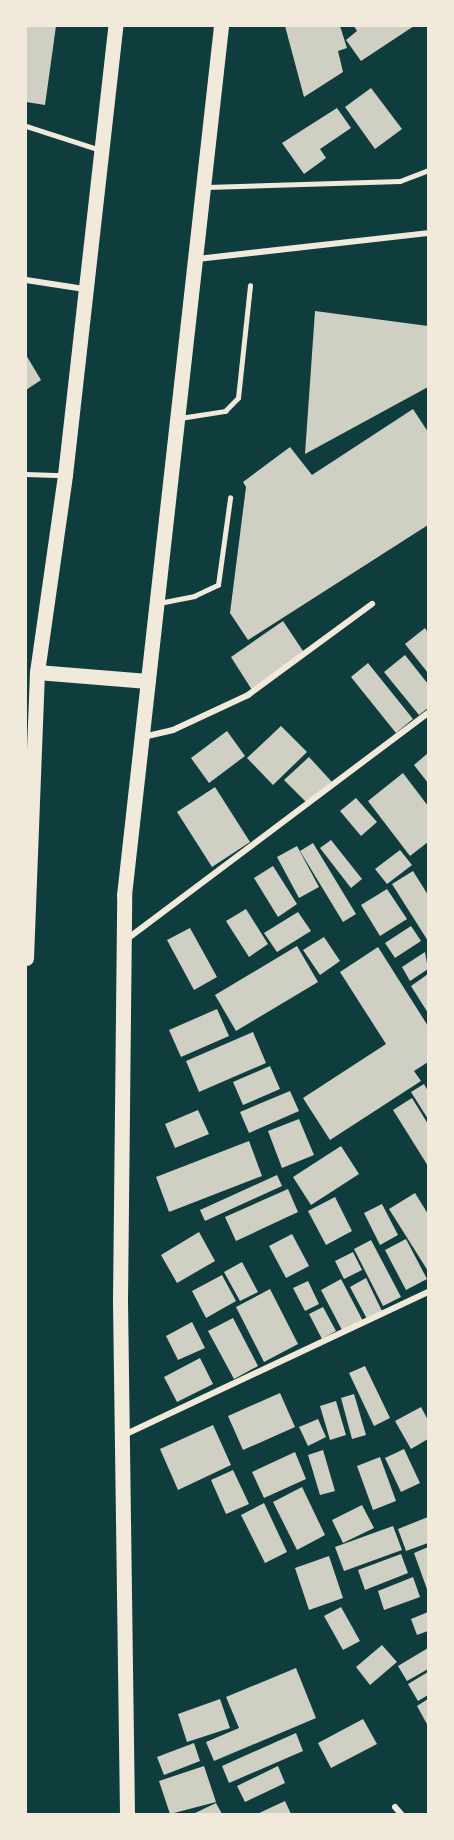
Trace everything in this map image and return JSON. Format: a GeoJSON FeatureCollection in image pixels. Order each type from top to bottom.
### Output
{"type":"FeatureCollection","features":[{"type":"Feature","properties":{"kind":"main road"},"geometry":{"type":"LineString","coordinates":[[26,956],[28,823],[37,672],[65,476],[115,26]]}},
{"type":"Feature","properties":{"kind":"main road"},"geometry":{"type":"LineString","coordinates":[[127,1815],[124,1435],[120,1301],[124,896],[193,259],[204,188],[221,26]]}},
{"type":"Feature","properties":{"kind":"main road"},"geometry":{"type":"LineString","coordinates":[[37,672],[148,681]]}},
{"type":"Feature","properties":{"kind":"street"},"geometry":{"type":"LineString","coordinates":[[193,259],[429,233]]}},
{"type":"Feature","properties":{"kind":"street"},"geometry":{"type":"LineString","coordinates":[[26,280],[87,289]]}},
{"type":"Feature","properties":{"kind":"street"},"geometry":{"type":"LineString","coordinates":[[143,736],[173,730],[248,695],[372,604]]}},
{"type":"Feature","properties":{"kind":"street"},"geometry":{"type":"LineString","coordinates":[[124,942],[429,713]]}},
{"type":"Feature","properties":{"kind":"street"},"geometry":{"type":"LineString","coordinates":[[124,1435],[429,1292]]}},
{"type":"Feature","properties":{"kind":"street"},"geometry":{"type":"LineString","coordinates":[[395,1807],[401,1815]]}},
{"type":"Feature","properties":{"kind":"lane"},"geometry":{"type":"LineString","coordinates":[[26,126],[100,150]]}},
{"type":"Feature","properties":{"kind":"lane"},"geometry":{"type":"LineString","coordinates":[[204,188],[400,181],[429,170]]}},
{"type":"Feature","properties":{"kind":"lane"},"geometry":{"type":"LineString","coordinates":[[176,418],[225,411],[238,398],[250,286]]}},
{"type":"Feature","properties":{"kind":"lane"},"geometry":{"type":"LineString","coordinates":[[26,474],[65,476]]}},
{"type":"Feature","properties":{"kind":"lane"},"geometry":{"type":"LineString","coordinates":[[156,603],[194,596],[218,585],[230,498]]}},
{"type":"Feature","properties":{"kind":"building"},"geometry":{"type":"Polygon","coordinates":[[[26,26],[56,26],[45,105],[26,102],[26,26]]]}},
{"type":"Feature","properties":{"kind":"building"},"geometry":{"type":"Polygon","coordinates":[[[285,26],[340,26],[347,48],[338,51],[343,72],[304,97],[285,26]]]}},
{"type":"Feature","properties":{"kind":"building"},"geometry":{"type":"Polygon","coordinates":[[[354,26],[414,26],[361,61],[346,40],[357,31],[354,26]]]}},
{"type":"Feature","properties":{"kind":"building"},"geometry":{"type":"Polygon","coordinates":[[[371,88],[402,129],[375,149],[345,107],[371,88]]]}},
{"type":"Feature","properties":{"kind":"building"},"geometry":{"type":"Polygon","coordinates":[[[337,108],[351,128],[320,149],[326,158],[304,174],[282,143],[337,108]]]}},
{"type":"Feature","properties":{"kind":"building"},"geometry":{"type":"Polygon","coordinates":[[[315,311],[428,326],[428,387],[305,454],[315,311]]]}},
{"type":"Feature","properties":{"kind":"building"},"geometry":{"type":"Polygon","coordinates":[[[26,355],[41,380],[26,390],[26,355]]]}},
{"type":"Feature","properties":{"kind":"building"},"geometry":{"type":"Polygon","coordinates":[[[413,409],[428,432],[428,525],[248,640],[230,613],[246,487],[243,482],[290,447],[312,475],[413,409]]]}},
{"type":"Feature","properties":{"kind":"building"},"geometry":{"type":"Polygon","coordinates":[[[283,621],[305,654],[252,690],[231,657],[283,621]]]}},
{"type":"Feature","properties":{"kind":"building"},"geometry":{"type":"Polygon","coordinates":[[[425,628],[428,633],[428,673],[405,644],[425,628]]]}},
{"type":"Feature","properties":{"kind":"building"},"geometry":{"type":"Polygon","coordinates":[[[405,655],[428,684],[428,708],[419,715],[384,672],[405,655]]]}},
{"type":"Feature","properties":{"kind":"building"},"geometry":{"type":"Polygon","coordinates":[[[368,663],[413,719],[396,733],[351,677],[368,663]]]}},
{"type":"Feature","properties":{"kind":"building"},"geometry":{"type":"Polygon","coordinates":[[[281,726],[307,752],[273,785],[247,758],[281,726]]]}},
{"type":"Feature","properties":{"kind":"building"},"geometry":{"type":"Polygon","coordinates":[[[227,731],[245,756],[209,783],[191,758],[227,731]]]}},
{"type":"Feature","properties":{"kind":"building"},"geometry":{"type":"Polygon","coordinates":[[[428,753],[428,783],[414,765],[428,753]]]}},
{"type":"Feature","properties":{"kind":"building"},"geometry":{"type":"Polygon","coordinates":[[[309,757],[332,782],[306,802],[284,780],[309,757]]]}},
{"type":"Feature","properties":{"kind":"building"},"geometry":{"type":"Polygon","coordinates":[[[403,773],[428,806],[428,842],[410,856],[368,801],[403,773]]]}},
{"type":"Feature","properties":{"kind":"building"},"geometry":{"type":"Polygon","coordinates":[[[215,787],[250,842],[212,867],[177,812],[215,787]]]}},
{"type":"Feature","properties":{"kind":"building"},"geometry":{"type":"Polygon","coordinates":[[[356,798],[377,822],[361,836],[340,811],[356,798]]]}},
{"type":"Feature","properties":{"kind":"building"},"geometry":{"type":"Polygon","coordinates":[[[331,840],[362,879],[351,888],[320,848],[331,840]]]}},
{"type":"Feature","properties":{"kind":"building"},"geometry":{"type":"Polygon","coordinates":[[[313,843],[356,914],[343,922],[300,851],[313,843]]]}},
{"type":"Feature","properties":{"kind":"building"},"geometry":{"type":"Polygon","coordinates":[[[297,846],[319,887],[299,898],[277,857],[297,846]]]}},
{"type":"Feature","properties":{"kind":"building"},"geometry":{"type":"Polygon","coordinates":[[[400,850],[412,865],[387,884],[375,869],[400,850]]]}},
{"type":"Feature","properties":{"kind":"building"},"geometry":{"type":"Polygon","coordinates":[[[273,866],[297,904],[278,917],[254,878],[273,866]]]}},
{"type":"Feature","properties":{"kind":"building"},"geometry":{"type":"Polygon","coordinates":[[[413,871],[428,895],[428,941],[392,884],[413,871]]]}},
{"type":"Feature","properties":{"kind":"building"},"geometry":{"type":"Polygon","coordinates":[[[387,889],[407,919],[380,936],[361,905],[387,889]]]}},
{"type":"Feature","properties":{"kind":"building"},"geometry":{"type":"Polygon","coordinates":[[[246,909],[268,944],[249,957],[226,921],[246,909]]]}},
{"type":"Feature","properties":{"kind":"building"},"geometry":{"type":"Polygon","coordinates":[[[298,912],[311,931],[277,952],[264,933],[298,912]]]}},
{"type":"Feature","properties":{"kind":"building"},"geometry":{"type":"Polygon","coordinates":[[[411,926],[421,941],[395,958],[385,943],[411,926]]]}},
{"type":"Feature","properties":{"kind":"building"},"geometry":{"type":"Polygon","coordinates":[[[190,928],[217,977],[194,990],[167,940],[190,928]]]}},
{"type":"Feature","properties":{"kind":"building"},"geometry":{"type":"Polygon","coordinates":[[[324,937],[340,961],[320,975],[303,950],[324,937]]]}},
{"type":"Feature","properties":{"kind":"building"},"geometry":{"type":"Polygon","coordinates":[[[297,946],[318,982],[236,1031],[215,995],[297,946]]]}},
{"type":"Feature","properties":{"kind":"building"},"geometry":{"type":"Polygon","coordinates":[[[378,947],[428,1026],[428,1062],[414,1071],[421,1081],[330,1140],[303,1098],[386,1044],[340,972],[378,947]]]}},
{"type":"Feature","properties":{"kind":"building"},"geometry":{"type":"Polygon","coordinates":[[[425,952],[428,969],[410,981],[402,967],[425,952]]]}},
{"type":"Feature","properties":{"kind":"building"},"geometry":{"type":"Polygon","coordinates":[[[428,974],[428,1013],[411,986],[428,974]]]}},
{"type":"Feature","properties":{"kind":"building"},"geometry":{"type":"Polygon","coordinates":[[[217,1009],[229,1036],[181,1057],[169,1030],[217,1009]]]}},
{"type":"Feature","properties":{"kind":"building"},"geometry":{"type":"Polygon","coordinates":[[[253,1032],[266,1063],[199,1092],[186,1061],[253,1032]]]}},
{"type":"Feature","properties":{"kind":"building"},"geometry":{"type":"Polygon","coordinates":[[[270,1066],[280,1089],[243,1105],[233,1082],[270,1066]]]}},
{"type":"Feature","properties":{"kind":"building"},"geometry":{"type":"Polygon","coordinates":[[[424,1084],[428,1091],[428,1119],[411,1092],[424,1084]]]}},
{"type":"Feature","properties":{"kind":"building"},"geometry":{"type":"Polygon","coordinates":[[[290,1091],[299,1111],[249,1133],[240,1112],[290,1091]]]}},
{"type":"Feature","properties":{"kind":"building"},"geometry":{"type":"Polygon","coordinates":[[[412,1098],[428,1124],[428,1166],[393,1110],[412,1098]]]}},
{"type":"Feature","properties":{"kind":"building"},"geometry":{"type":"Polygon","coordinates":[[[198,1110],[209,1134],[175,1148],[165,1124],[198,1110]]]}},
{"type":"Feature","properties":{"kind":"building"},"geometry":{"type":"Polygon","coordinates":[[[299,1119],[314,1155],[282,1168],[268,1131],[299,1119]]]}},
{"type":"Feature","properties":{"kind":"building"},"geometry":{"type":"Polygon","coordinates":[[[249,1141],[262,1176],[169,1212],[156,1177],[249,1141]]]}},
{"type":"Feature","properties":{"kind":"building"},"geometry":{"type":"Polygon","coordinates":[[[341,1146],[359,1174],[311,1205],[293,1177],[341,1146]]]}},
{"type":"Feature","properties":{"kind":"building"},"geometry":{"type":"Polygon","coordinates":[[[277,1175],[282,1186],[205,1221],[200,1210],[277,1175]]]}},
{"type":"Feature","properties":{"kind":"building"},"geometry":{"type":"Polygon","coordinates":[[[288,1189],[298,1212],[236,1241],[225,1217],[288,1189]]]}},
{"type":"Feature","properties":{"kind":"building"},"geometry":{"type":"Polygon","coordinates":[[[415,1193],[428,1214],[428,1271],[389,1209],[415,1193]]]}},
{"type":"Feature","properties":{"kind":"building"},"geometry":{"type":"Polygon","coordinates":[[[335,1197],[352,1231],[326,1245],[308,1211],[335,1197]]]}},
{"type":"Feature","properties":{"kind":"building"},"geometry":{"type":"Polygon","coordinates":[[[382,1204],[398,1235],[380,1245],[364,1213],[382,1204]]]}},
{"type":"Feature","properties":{"kind":"building"},"geometry":{"type":"Polygon","coordinates":[[[199,1232],[215,1261],[177,1283],[161,1255],[199,1232]]]}},
{"type":"Feature","properties":{"kind":"building"},"geometry":{"type":"Polygon","coordinates":[[[292,1234],[309,1266],[286,1278],[269,1246],[292,1234]]]}},
{"type":"Feature","properties":{"kind":"building"},"geometry":{"type":"Polygon","coordinates":[[[406,1239],[427,1279],[406,1290],[385,1250],[406,1239]]]}},
{"type":"Feature","properties":{"kind":"building"},"geometry":{"type":"Polygon","coordinates":[[[371,1240],[401,1297],[383,1306],[354,1249],[371,1240]]]}},
{"type":"Feature","properties":{"kind":"building"},"geometry":{"type":"Polygon","coordinates":[[[353,1252],[362,1270],[344,1279],[335,1261],[353,1252]]]}},
{"type":"Feature","properties":{"kind":"building"},"geometry":{"type":"Polygon","coordinates":[[[242,1262],[258,1292],[240,1301],[224,1272],[242,1262]]]}},
{"type":"Feature","properties":{"kind":"building"},"geometry":{"type":"Polygon","coordinates":[[[222,1275],[236,1301],[206,1318],[192,1291],[222,1275]]]}},
{"type":"Feature","properties":{"kind":"building"},"geometry":{"type":"Polygon","coordinates":[[[366,1278],[382,1311],[367,1319],[350,1287],[366,1278]]]}},
{"type":"Feature","properties":{"kind":"building"},"geometry":{"type":"Polygon","coordinates":[[[341,1279],[363,1321],[343,1332],[321,1290],[341,1279]]]}},
{"type":"Feature","properties":{"kind":"building"},"geometry":{"type":"Polygon","coordinates":[[[308,1281],[319,1304],[305,1311],[293,1288],[308,1281]]]}},
{"type":"Feature","properties":{"kind":"building"},"geometry":{"type":"Polygon","coordinates":[[[270,1289],[298,1344],[264,1362],[236,1307],[270,1289]]]}},
{"type":"Feature","properties":{"kind":"building"},"geometry":{"type":"Polygon","coordinates":[[[323,1307],[336,1331],[322,1339],[309,1314],[323,1307]]]}},
{"type":"Feature","properties":{"kind":"building"},"geometry":{"type":"Polygon","coordinates":[[[233,1318],[258,1366],[234,1379],[208,1331],[233,1318]]]}},
{"type":"Feature","properties":{"kind":"building"},"geometry":{"type":"Polygon","coordinates":[[[192,1322],[205,1348],[178,1360],[166,1336],[192,1322]]]}},
{"type":"Feature","properties":{"kind":"building"},"geometry":{"type":"Polygon","coordinates":[[[200,1358],[213,1384],[177,1402],[164,1377],[200,1358]]]}},
{"type":"Feature","properties":{"kind":"building"},"geometry":{"type":"Polygon","coordinates":[[[365,1366],[390,1418],[374,1426],[349,1373],[365,1366]]]}},
{"type":"Feature","properties":{"kind":"building"},"geometry":{"type":"Polygon","coordinates":[[[280,1393],[295,1427],[243,1450],[228,1416],[280,1393]]]}},
{"type":"Feature","properties":{"kind":"building"},"geometry":{"type":"Polygon","coordinates":[[[354,1394],[366,1435],[352,1439],[341,1398],[354,1394]]]}},
{"type":"Feature","properties":{"kind":"building"},"geometry":{"type":"Polygon","coordinates":[[[336,1401],[346,1435],[330,1440],[320,1406],[336,1401]]]}},
{"type":"Feature","properties":{"kind":"building"},"geometry":{"type":"Polygon","coordinates":[[[421,1407],[428,1420],[428,1439],[411,1449],[395,1421],[421,1407]]]}},
{"type":"Feature","properties":{"kind":"building"},"geometry":{"type":"Polygon","coordinates":[[[318,1419],[326,1437],[308,1446],[299,1427],[318,1419]]]}},
{"type":"Feature","properties":{"kind":"building"},"geometry":{"type":"Polygon","coordinates":[[[213,1425],[231,1465],[178,1490],[160,1449],[213,1425]]]}},
{"type":"Feature","properties":{"kind":"building"},"geometry":{"type":"Polygon","coordinates":[[[404,1449],[420,1483],[401,1492],[385,1458],[404,1449]]]}},
{"type":"Feature","properties":{"kind":"building"},"geometry":{"type":"Polygon","coordinates":[[[323,1450],[335,1491],[320,1495],[308,1455],[323,1450]]]}},
{"type":"Feature","properties":{"kind":"building"},"geometry":{"type":"Polygon","coordinates":[[[295,1452],[306,1479],[264,1498],[252,1472],[295,1452]]]}},
{"type":"Feature","properties":{"kind":"building"},"geometry":{"type":"Polygon","coordinates":[[[380,1457],[396,1501],[373,1510],[357,1466],[380,1457]]]}},
{"type":"Feature","properties":{"kind":"building"},"geometry":{"type":"Polygon","coordinates":[[[233,1470],[249,1504],[226,1514],[211,1480],[233,1470]]]}},
{"type":"Feature","properties":{"kind":"building"},"geometry":{"type":"Polygon","coordinates":[[[302,1487],[325,1535],[297,1550],[273,1502],[302,1487]]]}},
{"type":"Feature","properties":{"kind":"building"},"geometry":{"type":"Polygon","coordinates":[[[264,1503],[287,1552],[265,1563],[241,1515],[264,1503]]]}},
{"type":"Feature","properties":{"kind":"building"},"geometry":{"type":"Polygon","coordinates":[[[362,1505],[374,1528],[343,1543],[332,1520],[362,1505]]]}},
{"type":"Feature","properties":{"kind":"building"},"geometry":{"type":"Polygon","coordinates":[[[428,1517],[428,1543],[406,1551],[398,1529],[428,1517]]]}},
{"type":"Feature","properties":{"kind":"building"},"geometry":{"type":"Polygon","coordinates":[[[393,1526],[402,1550],[344,1571],[335,1547],[393,1526]]]}},
{"type":"Feature","properties":{"kind":"building"},"geometry":{"type":"Polygon","coordinates":[[[428,1547],[428,1592],[414,1553],[428,1547]]]}},
{"type":"Feature","properties":{"kind":"building"},"geometry":{"type":"Polygon","coordinates":[[[401,1554],[408,1573],[365,1590],[358,1570],[401,1554]]]}},
{"type":"Feature","properties":{"kind":"building"},"geometry":{"type":"Polygon","coordinates":[[[329,1556],[343,1598],[309,1610],[295,1568],[329,1556]]]}},
{"type":"Feature","properties":{"kind":"building"},"geometry":{"type":"Polygon","coordinates":[[[413,1577],[420,1597],[384,1610],[378,1591],[413,1577]]]}},
{"type":"Feature","properties":{"kind":"building"},"geometry":{"type":"Polygon","coordinates":[[[341,1607],[360,1641],[343,1650],[324,1616],[341,1607]]]}},
{"type":"Feature","properties":{"kind":"building"},"geometry":{"type":"Polygon","coordinates":[[[428,1612],[428,1631],[417,1635],[411,1619],[428,1612]]]}},
{"type":"Feature","properties":{"kind":"building"},"geometry":{"type":"Polygon","coordinates":[[[382,1645],[397,1662],[370,1685],[356,1667],[382,1645]]]}},
{"type":"Feature","properties":{"kind":"building"},"geometry":{"type":"Polygon","coordinates":[[[428,1648],[428,1669],[407,1681],[398,1666],[428,1648]]]}},
{"type":"Feature","properties":{"kind":"building"},"geometry":{"type":"Polygon","coordinates":[[[296,1668],[316,1718],[214,1761],[206,1742],[239,1728],[226,1697],[296,1668]]]}},
{"type":"Feature","properties":{"kind":"building"},"geometry":{"type":"Polygon","coordinates":[[[428,1672],[428,1695],[418,1701],[408,1684],[428,1672]]]}},
{"type":"Feature","properties":{"kind":"building"},"geometry":{"type":"Polygon","coordinates":[[[220,1699],[230,1728],[187,1742],[178,1714],[220,1699]]]}},
{"type":"Feature","properties":{"kind":"building"},"geometry":{"type":"Polygon","coordinates":[[[428,1699],[428,1726],[417,1706],[428,1699]]]}},
{"type":"Feature","properties":{"kind":"building"},"geometry":{"type":"Polygon","coordinates":[[[363,1719],[377,1744],[331,1768],[318,1743],[363,1719]]]}},
{"type":"Feature","properties":{"kind":"building"},"geometry":{"type":"Polygon","coordinates":[[[296,1733],[303,1751],[229,1783],[222,1766],[296,1733]]]}},
{"type":"Feature","properties":{"kind":"building"},"geometry":{"type":"Polygon","coordinates":[[[194,1743],[200,1761],[164,1775],[157,1757],[194,1743]]]}},
{"type":"Feature","properties":{"kind":"building"},"geometry":{"type":"Polygon","coordinates":[[[204,1766],[216,1802],[170,1814],[159,1781],[204,1766]]]}},
{"type":"Feature","properties":{"kind":"building"},"geometry":{"type":"Polygon","coordinates":[[[278,1766],[285,1783],[245,1802],[237,1786],[278,1766]]]}},
{"type":"Feature","properties":{"kind":"building"},"geometry":{"type":"Polygon","coordinates":[[[285,1801],[291,1814],[257,1814],[285,1801]]]}},
{"type":"Feature","properties":{"kind":"building"},"geometry":{"type":"Polygon","coordinates":[[[216,1803],[222,1814],[193,1814],[216,1803]]]}}]}
